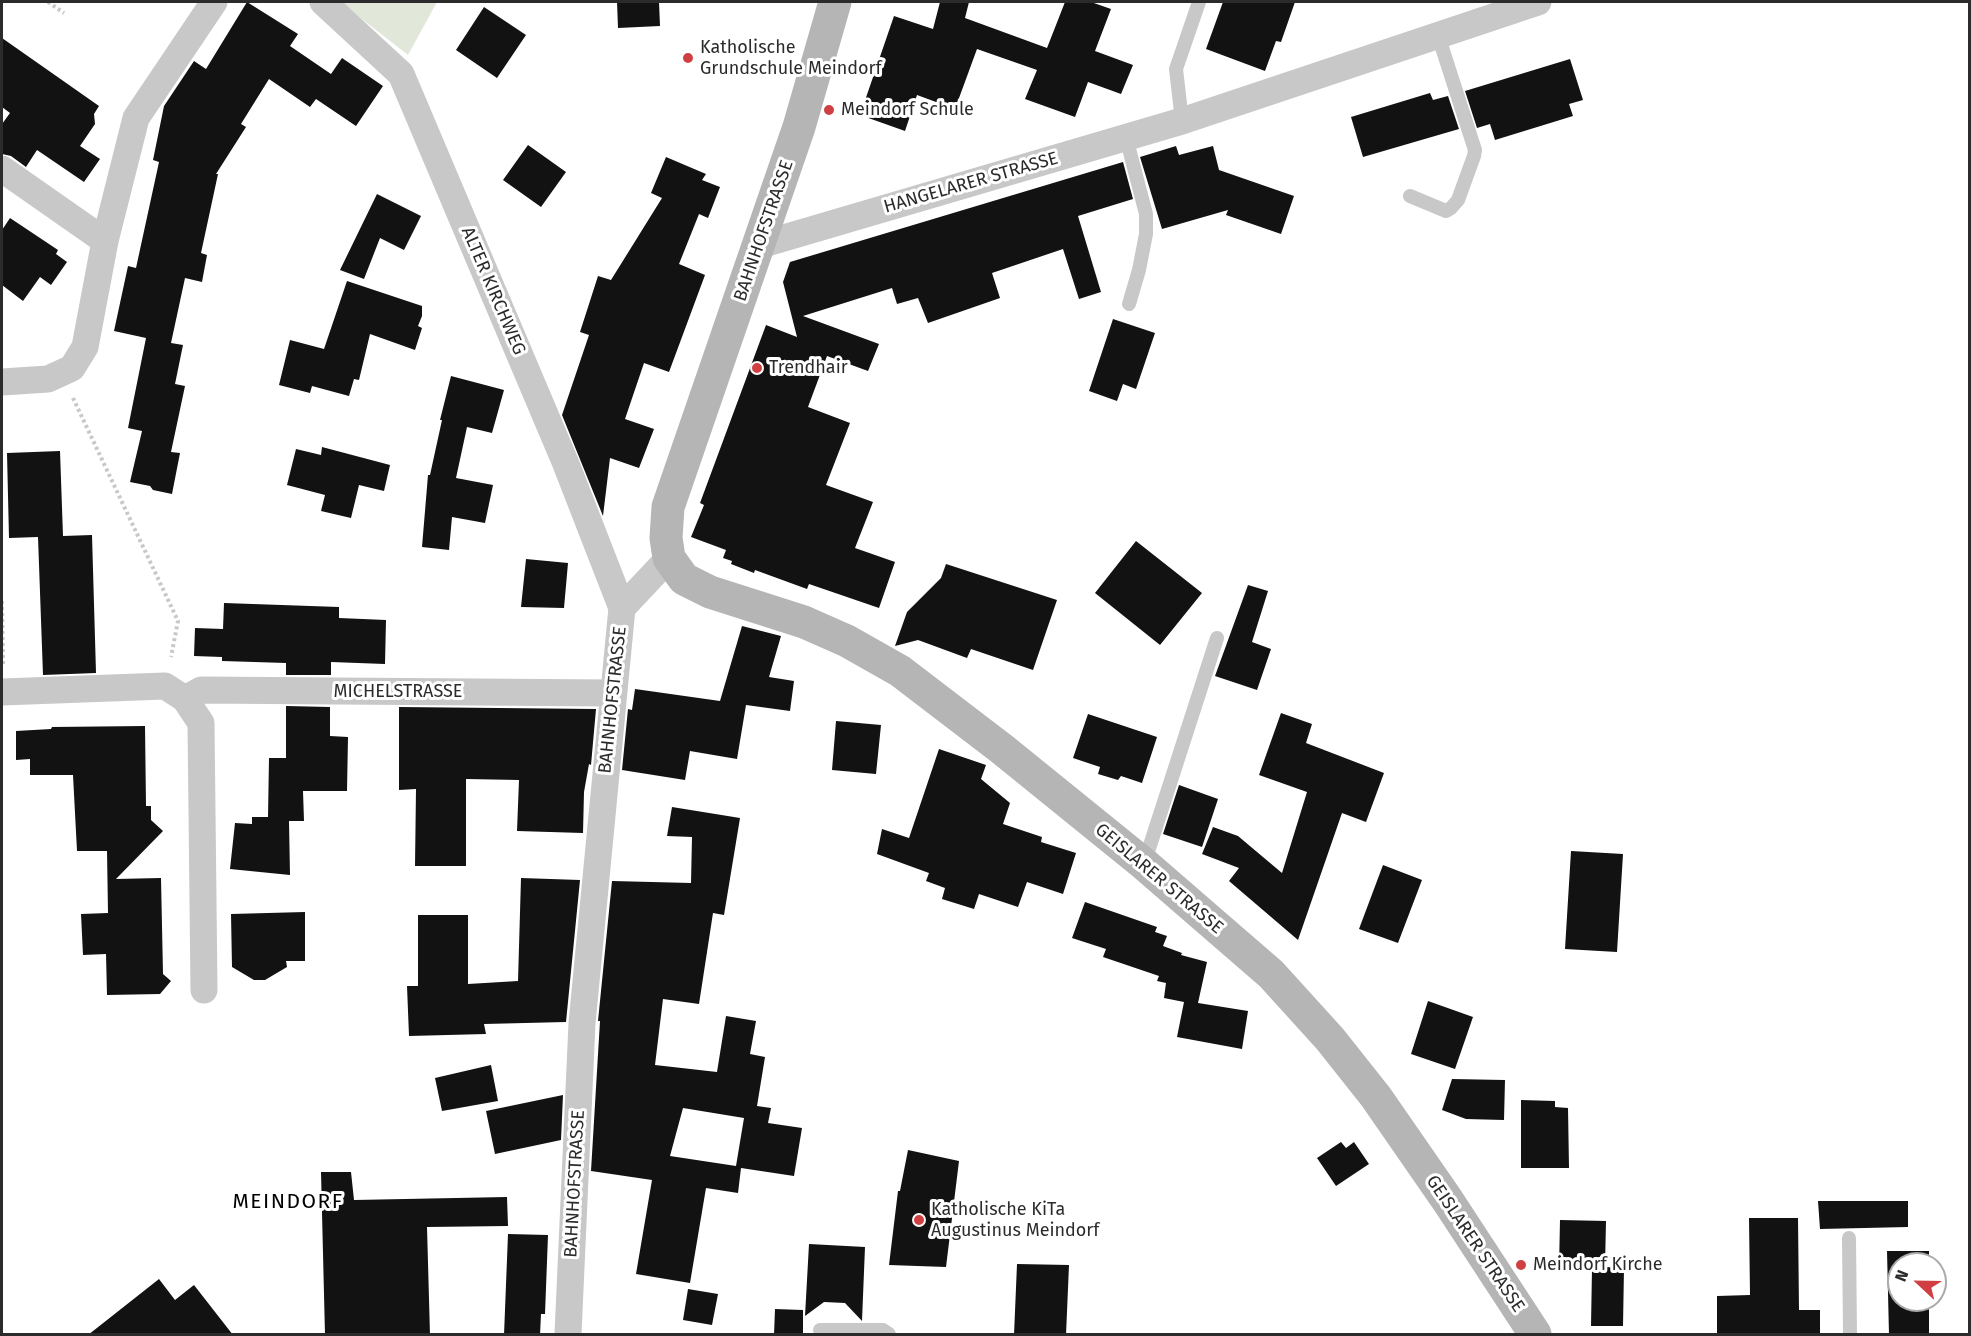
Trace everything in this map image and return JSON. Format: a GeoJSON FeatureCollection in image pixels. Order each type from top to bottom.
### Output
{"type":"FeatureCollection","features":[{"type":"Feature","properties":{"kind":"main road","name":"BAHNHOFSTRASSE"},"geometry":{"type":"LineString","coordinates":[[669,558],[666,537],[668,507],[760,245],[799,127],[835,2]]}},
{"type":"Feature","properties":{"kind":"main road","name":"GEISLARER STRASSE"},"geometry":{"type":"LineString","coordinates":[[669,558],[684,579],[710,592],[804,622],[847,641],[900,671],[1002,749],[1144,864],[1271,974],[1330,1039],[1376,1097],[1535,1335]]}},
{"type":"Feature","properties":{"kind":"street"},"geometry":{"type":"LineString","coordinates":[[2,382],[48,379],[72,368],[85,347],[105,241],[136,118],[214,2]]}},
{"type":"Feature","properties":{"kind":"street","name":"ALTER KIRCHWEG"},"geometry":{"type":"LineString","coordinates":[[323,2],[401,74],[566,464],[622,608]]}},
{"type":"Feature","properties":{"kind":"street","name":"HANGELARER STRASSE"},"geometry":{"type":"LineString","coordinates":[[760,245],[1182,121],[1538,2]]}},
{"type":"Feature","properties":{"kind":"street"},"geometry":{"type":"LineString","coordinates":[[2,170],[105,241]]}},
{"type":"Feature","properties":{"kind":"street","name":"BAHNHOFSTRASSE"},"geometry":{"type":"LineString","coordinates":[[568,1335],[582,1023],[622,608],[669,558]]}},
{"type":"Feature","properties":{"kind":"street","name":"MICHELSTRASSE"},"geometry":{"type":"LineString","coordinates":[[3,692],[201,690],[613,693]]}},
{"type":"Feature","properties":{"kind":"street"},"geometry":{"type":"LineString","coordinates":[[175,692],[201,723],[204,990]]}},
{"type":"Feature","properties":{"kind":"lane"},"geometry":{"type":"LineString","coordinates":[[1182,121],[1176,69],[1199,2]]}},
{"type":"Feature","properties":{"kind":"lane"},"geometry":{"type":"LineString","coordinates":[[1410,196],[1446,211],[1451,208],[1458,200],[1474,156],[1438,35]]}},
{"type":"Feature","properties":{"kind":"lane"},"geometry":{"type":"LineString","coordinates":[[1126,137],[1146,214],[1146,234],[1129,304]]}},
{"type":"Feature","properties":{"kind":"lane"},"geometry":{"type":"LineString","coordinates":[[1144,864],[1217,638]]}},
{"type":"Feature","properties":{"kind":"lane"},"geometry":{"type":"LineString","coordinates":[[1849,1238],[1850,1335]]}},
{"type":"Feature","properties":{"kind":"lane"},"geometry":{"type":"LineString","coordinates":[[820,1330],[883,1330],[889,1335]]}},
{"type":"Feature","properties":{"kind":"path"},"geometry":{"type":"LineString","coordinates":[[48,2],[64,13]]}},
{"type":"Feature","properties":{"kind":"path"},"geometry":{"type":"LineString","coordinates":[[72,368],[70,390],[178,621],[175,692]]}},
{"type":"Feature","properties":{"kind":"path"},"geometry":{"type":"LineString","coordinates":[[2,601],[3,692]]}},
{"type":"Feature","properties":{"kind":"shaded area"},"geometry":{"type":"Polygon","coordinates":[[[340,2],[437,2],[408,55],[340,2]]]}},
{"type":"Feature","properties":{"kind":"building"},"geometry":{"type":"Polygon","coordinates":[[[247,2],[298,34],[290,46],[331,74],[342,58],[383,86],[356,126],[316,99],[310,107],[269,79],[241,124],[246,127],[216,174],[218,174],[201,253],[207,255],[202,282],[185,278],[171,343],[183,345],[175,384],[185,386],[171,452],[180,453],[172,494],[130,482],[142,431],[128,428],[146,338],[114,331],[128,266],[136,268],[159,162],[153,160],[164,106],[194,61],[206,69],[247,2]]]}},
{"type":"Feature","properties":{"kind":"building"},"geometry":{"type":"Polygon","coordinates":[[[617,2],[659,2],[660,26],[618,28],[617,2]]]}},
{"type":"Feature","properties":{"kind":"building"},"geometry":{"type":"Polygon","coordinates":[[[940,2],[969,2],[965,18],[1047,48],[1065,2],[1091,2],[1111,9],[1095,51],[1133,65],[1121,94],[1088,82],[1075,117],[1025,99],[1037,70],[977,49],[955,109],[917,95],[905,131],[860,115],[894,16],[933,29],[940,2]]]}},
{"type":"Feature","properties":{"kind":"building"},"geometry":{"type":"Polygon","coordinates":[[[1223,2],[1295,2],[1281,42],[1276,41],[1265,71],[1206,49],[1223,2]]]}},
{"type":"Feature","properties":{"kind":"building"},"geometry":{"type":"Polygon","coordinates":[[[484,7],[526,35],[497,78],[456,50],[484,7]]]}},
{"type":"Feature","properties":{"kind":"building"},"geometry":{"type":"Polygon","coordinates":[[[2,38],[99,106],[94,114],[95,124],[80,146],[100,159],[84,182],[37,150],[26,167],[11,156],[2,154],[2,124],[10,113],[2,107],[2,38]]]}},
{"type":"Feature","properties":{"kind":"building"},"geometry":{"type":"Polygon","coordinates":[[[1570,59],[1583,100],[1569,104],[1573,116],[1495,140],[1490,124],[1477,128],[1465,91],[1570,59]]]}},
{"type":"Feature","properties":{"kind":"building"},"geometry":{"type":"Polygon","coordinates":[[[1430,93],[1433,100],[1448,96],[1459,129],[1363,157],[1351,117],[1430,93]]]}},
{"type":"Feature","properties":{"kind":"building"},"geometry":{"type":"Polygon","coordinates":[[[528,145],[566,172],[541,207],[503,180],[528,145]]]}},
{"type":"Feature","properties":{"kind":"building"},"geometry":{"type":"Polygon","coordinates":[[[1176,146],[1179,155],[1213,146],[1219,170],[1294,196],[1281,234],[1226,215],[1228,210],[1162,229],[1140,157],[1176,146]]]}},
{"type":"Feature","properties":{"kind":"building"},"geometry":{"type":"Polygon","coordinates":[[[666,157],[706,174],[702,180],[720,187],[708,218],[699,214],[679,264],[705,275],[669,372],[644,363],[625,419],[654,429],[639,468],[610,458],[603,516],[562,415],[589,335],[580,332],[598,276],[611,280],[662,198],[651,193],[666,157]]]}},
{"type":"Feature","properties":{"kind":"building"},"geometry":{"type":"Polygon","coordinates":[[[1123,162],[1133,199],[1078,216],[1101,292],[1079,299],[1063,249],[992,273],[1000,298],[928,323],[918,298],[897,304],[892,288],[803,316],[879,344],[868,371],[827,356],[808,407],[850,423],[826,485],[873,502],[855,548],[895,562],[879,608],[809,584],[807,589],[755,570],[754,573],[731,564],[732,561],[723,558],[726,550],[691,537],[704,505],[700,503],[766,325],[797,337],[783,282],[790,262],[1123,162]]]}},
{"type":"Feature","properties":{"kind":"building"},"geometry":{"type":"Polygon","coordinates":[[[377,194],[421,216],[404,250],[380,238],[364,279],[340,270],[377,194]]]}},
{"type":"Feature","properties":{"kind":"building"},"geometry":{"type":"Polygon","coordinates":[[[10,218],[58,250],[56,254],[67,262],[51,285],[40,277],[23,301],[2,285],[2,230],[10,218]]]}},
{"type":"Feature","properties":{"kind":"building"},"geometry":{"type":"Polygon","coordinates":[[[347,281],[422,306],[422,316],[418,326],[422,328],[415,350],[370,334],[359,380],[354,379],[349,396],[312,386],[310,393],[279,385],[290,340],[324,349],[347,281]]]}},
{"type":"Feature","properties":{"kind":"building"},"geometry":{"type":"Polygon","coordinates":[[[1113,319],[1155,333],[1136,389],[1123,384],[1117,401],[1089,391],[1113,319]]]}},
{"type":"Feature","properties":{"kind":"building"},"geometry":{"type":"Polygon","coordinates":[[[451,376],[504,390],[492,433],[467,427],[456,478],[493,485],[485,523],[452,517],[449,550],[422,547],[428,475],[430,475],[451,376]]]}},
{"type":"Feature","properties":{"kind":"building"},"geometry":{"type":"Polygon","coordinates":[[[322,447],[390,465],[384,491],[359,485],[351,518],[321,511],[325,495],[287,485],[296,449],[321,455],[322,447]]]}},
{"type":"Feature","properties":{"kind":"building"},"geometry":{"type":"Polygon","coordinates":[[[60,451],[63,536],[92,535],[96,673],[43,675],[38,537],[9,538],[7,453],[60,451]]]}},
{"type":"Feature","properties":{"kind":"building"},"geometry":{"type":"Polygon","coordinates":[[[1136,541],[1202,593],[1160,645],[1095,593],[1136,541]]]}},
{"type":"Feature","properties":{"kind":"building"},"geometry":{"type":"Polygon","coordinates":[[[526,559],[568,563],[564,608],[521,607],[526,559]]]}},
{"type":"Feature","properties":{"kind":"building"},"geometry":{"type":"Polygon","coordinates":[[[946,564],[1057,600],[1033,670],[971,649],[967,658],[918,640],[895,646],[907,612],[941,578],[946,564]]]}},
{"type":"Feature","properties":{"kind":"building"},"geometry":{"type":"Polygon","coordinates":[[[1248,585],[1268,591],[1252,642],[1271,649],[1257,690],[1215,676],[1248,585]]]}},
{"type":"Feature","properties":{"kind":"building"},"geometry":{"type":"Polygon","coordinates":[[[224,603],[339,607],[339,618],[386,620],[385,664],[331,662],[331,675],[286,675],[286,663],[222,661],[222,657],[194,656],[195,628],[223,629],[224,603]]]}},
{"type":"Feature","properties":{"kind":"building"},"geometry":{"type":"Polygon","coordinates":[[[742,626],[781,636],[769,677],[794,681],[790,711],[746,705],[737,759],[690,751],[685,780],[622,770],[628,709],[632,710],[635,689],[720,701],[742,626]]]}},
{"type":"Feature","properties":{"kind":"building"},"geometry":{"type":"Polygon","coordinates":[[[286,706],[330,707],[330,736],[348,737],[347,791],[303,791],[304,821],[289,821],[290,875],[230,869],[235,823],[252,824],[252,817],[268,817],[269,758],[286,758],[286,706]]]}},
{"type":"Feature","properties":{"kind":"building"},"geometry":{"type":"Polygon","coordinates":[[[399,707],[596,709],[591,765],[589,764],[584,792],[583,833],[517,831],[519,780],[466,779],[466,866],[415,866],[416,789],[399,790],[399,707]]]}},
{"type":"Feature","properties":{"kind":"building"},"geometry":{"type":"Polygon","coordinates":[[[1281,713],[1312,724],[1306,743],[1384,773],[1366,822],[1342,813],[1298,940],[1229,881],[1239,868],[1202,854],[1213,827],[1238,836],[1282,873],[1307,792],[1259,775],[1281,713]]]}},
{"type":"Feature","properties":{"kind":"building"},"geometry":{"type":"Polygon","coordinates":[[[1088,714],[1157,737],[1142,783],[1121,776],[1118,780],[1098,774],[1100,767],[1073,758],[1088,714]]]}},
{"type":"Feature","properties":{"kind":"building"},"geometry":{"type":"Polygon","coordinates":[[[836,721],[881,725],[876,774],[832,770],[836,721]]]}},
{"type":"Feature","properties":{"kind":"building"},"geometry":{"type":"Polygon","coordinates":[[[145,726],[146,806],[151,806],[151,820],[163,831],[116,879],[161,878],[163,974],[171,981],[160,994],[107,995],[106,954],[83,955],[81,914],[108,913],[107,851],[77,851],[73,775],[30,775],[30,759],[16,760],[16,731],[51,729],[52,727],[145,726]]]}},
{"type":"Feature","properties":{"kind":"building"},"geometry":{"type":"Polygon","coordinates":[[[939,749],[986,765],[981,779],[1010,803],[1003,824],[1042,837],[1041,842],[1076,853],[1063,894],[1027,882],[1018,907],[979,894],[974,909],[942,899],[945,888],[926,881],[929,873],[877,854],[882,829],[909,838],[939,749]]]}},
{"type":"Feature","properties":{"kind":"building"},"geometry":{"type":"Polygon","coordinates":[[[1179,785],[1218,799],[1202,847],[1163,834],[1179,785]]]}},
{"type":"Feature","properties":{"kind":"building"},"geometry":{"type":"Polygon","coordinates":[[[672,807],[740,818],[724,915],[713,913],[699,1004],[663,999],[655,1065],[717,1072],[726,1016],[756,1021],[750,1054],[765,1057],[757,1106],[771,1108],[768,1123],[802,1128],[794,1176],[741,1168],[738,1193],[706,1188],[690,1283],[636,1274],[652,1180],[591,1171],[600,1021],[598,1021],[612,881],[691,883],[692,837],[667,836],[672,807]],[[683,1108],[670,1156],[736,1166],[744,1118],[683,1108]]]}},
{"type":"Feature","properties":{"kind":"building"},"geometry":{"type":"Polygon","coordinates":[[[1571,851],[1623,854],[1617,952],[1565,949],[1571,851]]]}},
{"type":"Feature","properties":{"kind":"building"},"geometry":{"type":"Polygon","coordinates":[[[1383,865],[1422,880],[1398,943],[1359,929],[1383,865]]]}},
{"type":"Feature","properties":{"kind":"building"},"geometry":{"type":"Polygon","coordinates":[[[521,878],[580,880],[566,1022],[484,1024],[486,1034],[409,1036],[407,986],[418,986],[418,915],[468,915],[468,984],[518,981],[521,878]]]}},
{"type":"Feature","properties":{"kind":"building"},"geometry":{"type":"Polygon","coordinates":[[[1085,902],[1157,927],[1155,932],[1167,936],[1163,946],[1182,953],[1181,955],[1207,962],[1198,1003],[1248,1011],[1242,1049],[1177,1037],[1184,1002],[1164,998],[1166,983],[1157,981],[1159,976],[1103,957],[1106,949],[1072,938],[1085,902]]]}},
{"type":"Feature","properties":{"kind":"building"},"geometry":{"type":"Polygon","coordinates":[[[305,912],[305,961],[286,961],[287,967],[265,980],[254,980],[232,967],[231,914],[305,912]]]}},
{"type":"Feature","properties":{"kind":"building"},"geometry":{"type":"Polygon","coordinates":[[[1428,1001],[1473,1017],[1455,1069],[1411,1054],[1428,1001]]]}},
{"type":"Feature","properties":{"kind":"building"},"geometry":{"type":"Polygon","coordinates":[[[491,1065],[498,1101],[442,1111],[435,1078],[491,1065]]]}},
{"type":"Feature","properties":{"kind":"building"},"geometry":{"type":"Polygon","coordinates":[[[1452,1079],[1505,1080],[1504,1120],[1466,1119],[1442,1110],[1452,1079]]]}},
{"type":"Feature","properties":{"kind":"building"},"geometry":{"type":"Polygon","coordinates":[[[563,1095],[561,1140],[495,1154],[486,1111],[563,1095]]]}},
{"type":"Feature","properties":{"kind":"building"},"geometry":{"type":"Polygon","coordinates":[[[1521,1100],[1555,1101],[1555,1107],[1568,1108],[1569,1168],[1521,1168],[1521,1100]]]}},
{"type":"Feature","properties":{"kind":"building"},"geometry":{"type":"Polygon","coordinates":[[[1341,1142],[1346,1148],[1354,1142],[1369,1164],[1336,1186],[1317,1158],[1341,1142]]]}},
{"type":"Feature","properties":{"kind":"building"},"geometry":{"type":"Polygon","coordinates":[[[908,1150],[959,1161],[946,1267],[889,1265],[898,1191],[900,1191],[908,1150]]]}},
{"type":"Feature","properties":{"kind":"building"},"geometry":{"type":"Polygon","coordinates":[[[321,1172],[351,1172],[354,1200],[507,1197],[508,1226],[427,1227],[430,1335],[325,1335],[321,1172]]]}},
{"type":"Feature","properties":{"kind":"building"},"geometry":{"type":"Polygon","coordinates":[[[1818,1201],[1908,1201],[1908,1227],[1820,1229],[1818,1201]]]}},
{"type":"Feature","properties":{"kind":"building"},"geometry":{"type":"Polygon","coordinates":[[[1749,1218],[1798,1218],[1799,1310],[1820,1310],[1820,1335],[1717,1335],[1717,1296],[1750,1295],[1749,1218]]]}},
{"type":"Feature","properties":{"kind":"building"},"geometry":{"type":"Polygon","coordinates":[[[1560,1220],[1606,1221],[1605,1267],[1624,1268],[1623,1326],[1591,1326],[1592,1269],[1559,1268],[1560,1220]]]}},
{"type":"Feature","properties":{"kind":"building"},"geometry":{"type":"Polygon","coordinates":[[[508,1234],[548,1235],[545,1314],[541,1314],[540,1335],[504,1335],[508,1234]]]}},
{"type":"Feature","properties":{"kind":"building"},"geometry":{"type":"Polygon","coordinates":[[[809,1244],[865,1247],[862,1321],[845,1303],[824,1302],[805,1316],[809,1244]]]}},
{"type":"Feature","properties":{"kind":"building"},"geometry":{"type":"Polygon","coordinates":[[[1887,1251],[1929,1251],[1929,1252],[1887,1251]]]}},
{"type":"Feature","properties":{"kind":"building"},"geometry":{"type":"Polygon","coordinates":[[[1017,1264],[1069,1265],[1066,1335],[1014,1335],[1017,1264]]]}},
{"type":"Feature","properties":{"kind":"building"},"geometry":{"type":"Polygon","coordinates":[[[159,1279],[175,1300],[194,1285],[233,1335],[88,1335],[159,1279]]]}},
{"type":"Feature","properties":{"kind":"building"},"geometry":{"type":"Polygon","coordinates":[[[688,1289],[718,1294],[712,1325],[683,1320],[688,1289]]]}},
{"type":"Feature","properties":{"kind":"building"},"geometry":{"type":"Polygon","coordinates":[[[775,1309],[803,1310],[803,1335],[774,1335],[775,1309]]]}},
{"type":"Feature","properties":{"kind":"building"},"geometry":{"type":"Polygon","coordinates":[[[1888,1312],[1929,1312],[1929,1335],[1889,1335],[1888,1312]]]}},
{"type":"Feature","properties":{"kind":"place","name":"Katholische Grundschule Meindorf"},"geometry":{"type":"Point","coordinates":[688,58]}},
{"type":"Feature","properties":{"kind":"place","name":"Meindorf Schule"},"geometry":{"type":"Point","coordinates":[829,110]}},
{"type":"Feature","properties":{"kind":"place","name":"Trendhair"},"geometry":{"type":"Point","coordinates":[757,368]}},
{"type":"Feature","properties":{"kind":"place","name":"Katholische KiTa Augustinus Meindorf"},"geometry":{"type":"Point","coordinates":[919,1220]}},
{"type":"Feature","properties":{"kind":"place","name":"Meindorf Kirche"},"geometry":{"type":"Point","coordinates":[1521,1265]}},
{"type":"Feature","properties":{"kind":"district","name":"MEINDORF"},"geometry":{"type":"Point","coordinates":[288,1202]}}]}
